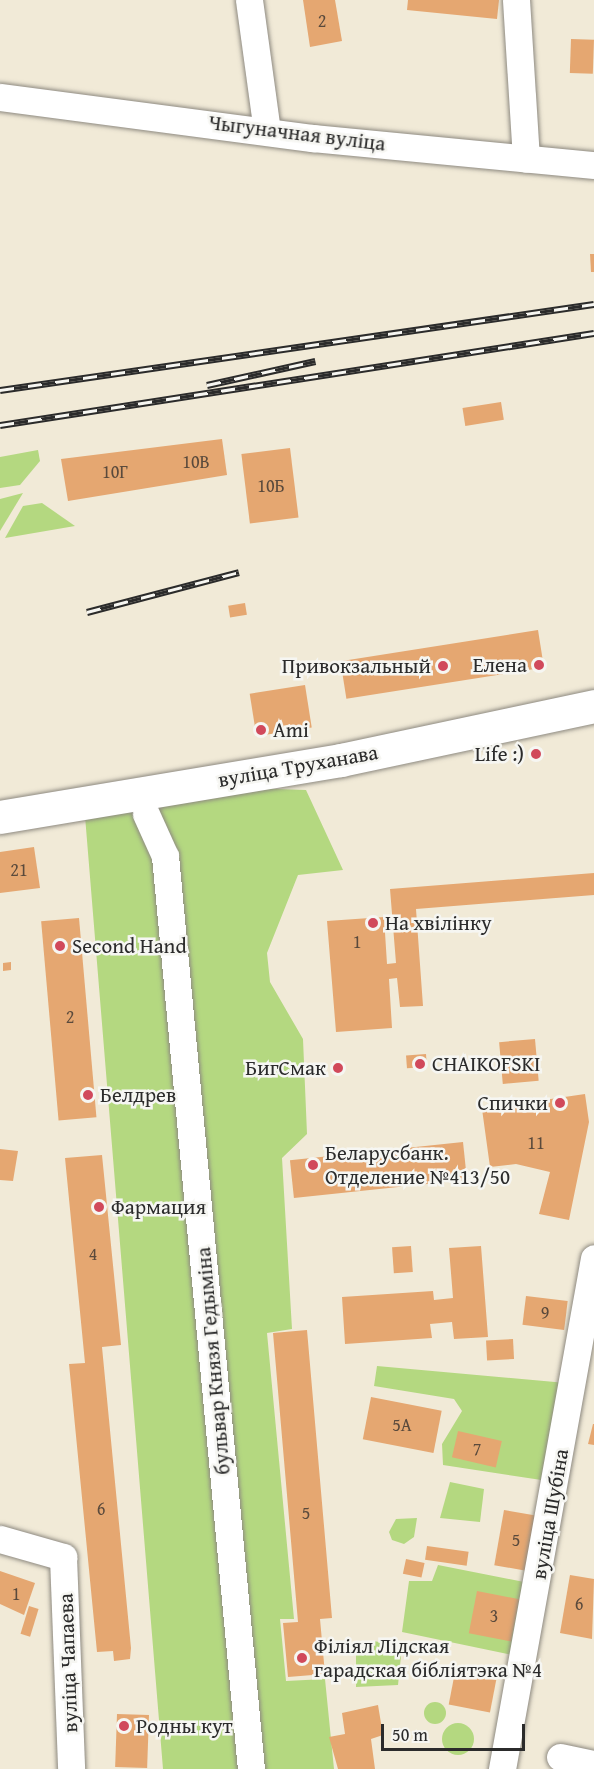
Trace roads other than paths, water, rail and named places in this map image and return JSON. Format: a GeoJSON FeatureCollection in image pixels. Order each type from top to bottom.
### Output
{"type":"FeatureCollection","features":[{"type":"Feature","properties":{"kind":"main road","name":"вуліца Труханава"},"geometry":{"type":"LineString","coordinates":[[0,818],[341,760],[594,706]]}},
{"type":"Feature","properties":{"kind":"street"},"geometry":{"type":"LineString","coordinates":[[249,0],[267,131]]}},
{"type":"Feature","properties":{"kind":"street"},"geometry":{"type":"LineString","coordinates":[[516,0],[526,159]]}},
{"type":"Feature","properties":{"kind":"street","name":"Чыгуначная вуліца"},"geometry":{"type":"LineString","coordinates":[[0,97],[267,131],[594,165]]}},
{"type":"Feature","properties":{"kind":"street","name":"бульвар Князя Гедыміна"},"geometry":{"type":"LineString","coordinates":[[146,814],[165,856],[251,1769]]}},
{"type":"Feature","properties":{"kind":"street","name":"вуліца Шубіна"},"geometry":{"type":"LineString","coordinates":[[502,1769],[594,1258]]}},
{"type":"Feature","properties":{"kind":"street","name":"вуліца Чапаева"},"geometry":{"type":"LineString","coordinates":[[0,1539],[63,1557],[71,1769]]}},
{"type":"Feature","properties":{"kind":"street"},"geometry":{"type":"LineString","coordinates":[[560,1757],[594,1764]]}},
{"type":"Feature","properties":{"kind":"railway"},"geometry":{"type":"LineString","coordinates":[[0,390],[594,304]]}},
{"type":"Feature","properties":{"kind":"railway"},"geometry":{"type":"LineString","coordinates":[[0,425],[594,333]]}},
{"type":"Feature","properties":{"kind":"railway"},"geometry":{"type":"LineString","coordinates":[[207,385],[315,361]]}},
{"type":"Feature","properties":{"kind":"railway"},"geometry":{"type":"LineString","coordinates":[[87,612],[239,572]]}},
{"type":"Feature","properties":{"kind":"place","name":"Елена"},"geometry":{"type":"Point","coordinates":[539,665]}},
{"type":"Feature","properties":{"kind":"place","name":"Привокзальный"},"geometry":{"type":"Point","coordinates":[443,666]}},
{"type":"Feature","properties":{"kind":"place","name":"Ami"},"geometry":{"type":"Point","coordinates":[261,730]}},
{"type":"Feature","properties":{"kind":"place","name":"Life :)"},"geometry":{"type":"Point","coordinates":[536,754]}},
{"type":"Feature","properties":{"kind":"place","name":"На хвілінку"},"geometry":{"type":"Point","coordinates":[373,923]}},
{"type":"Feature","properties":{"kind":"place","name":"Second Hand"},"geometry":{"type":"Point","coordinates":[60,946]}},
{"type":"Feature","properties":{"kind":"place","name":"CHAIKOFSKI"},"geometry":{"type":"Point","coordinates":[420,1064]}},
{"type":"Feature","properties":{"kind":"place","name":"БигСмак"},"geometry":{"type":"Point","coordinates":[338,1068]}},
{"type":"Feature","properties":{"kind":"place","name":"Белдрев"},"geometry":{"type":"Point","coordinates":[88,1095]}},
{"type":"Feature","properties":{"kind":"place","name":"Спички"},"geometry":{"type":"Point","coordinates":[560,1103]}},
{"type":"Feature","properties":{"kind":"place","name":"Беларусбанк. Отделение №413/50"},"geometry":{"type":"Point","coordinates":[313,1165]}},
{"type":"Feature","properties":{"kind":"place","name":"Фармация"},"geometry":{"type":"Point","coordinates":[99,1207]}},
{"type":"Feature","properties":{"kind":"place","name":"Філіял Лідская гарадская бібліятэка №4"},"geometry":{"type":"Point","coordinates":[302,1658]}},
{"type":"Feature","properties":{"kind":"place","name":"Родны кут"},"geometry":{"type":"Point","coordinates":[124,1726]}}]}
